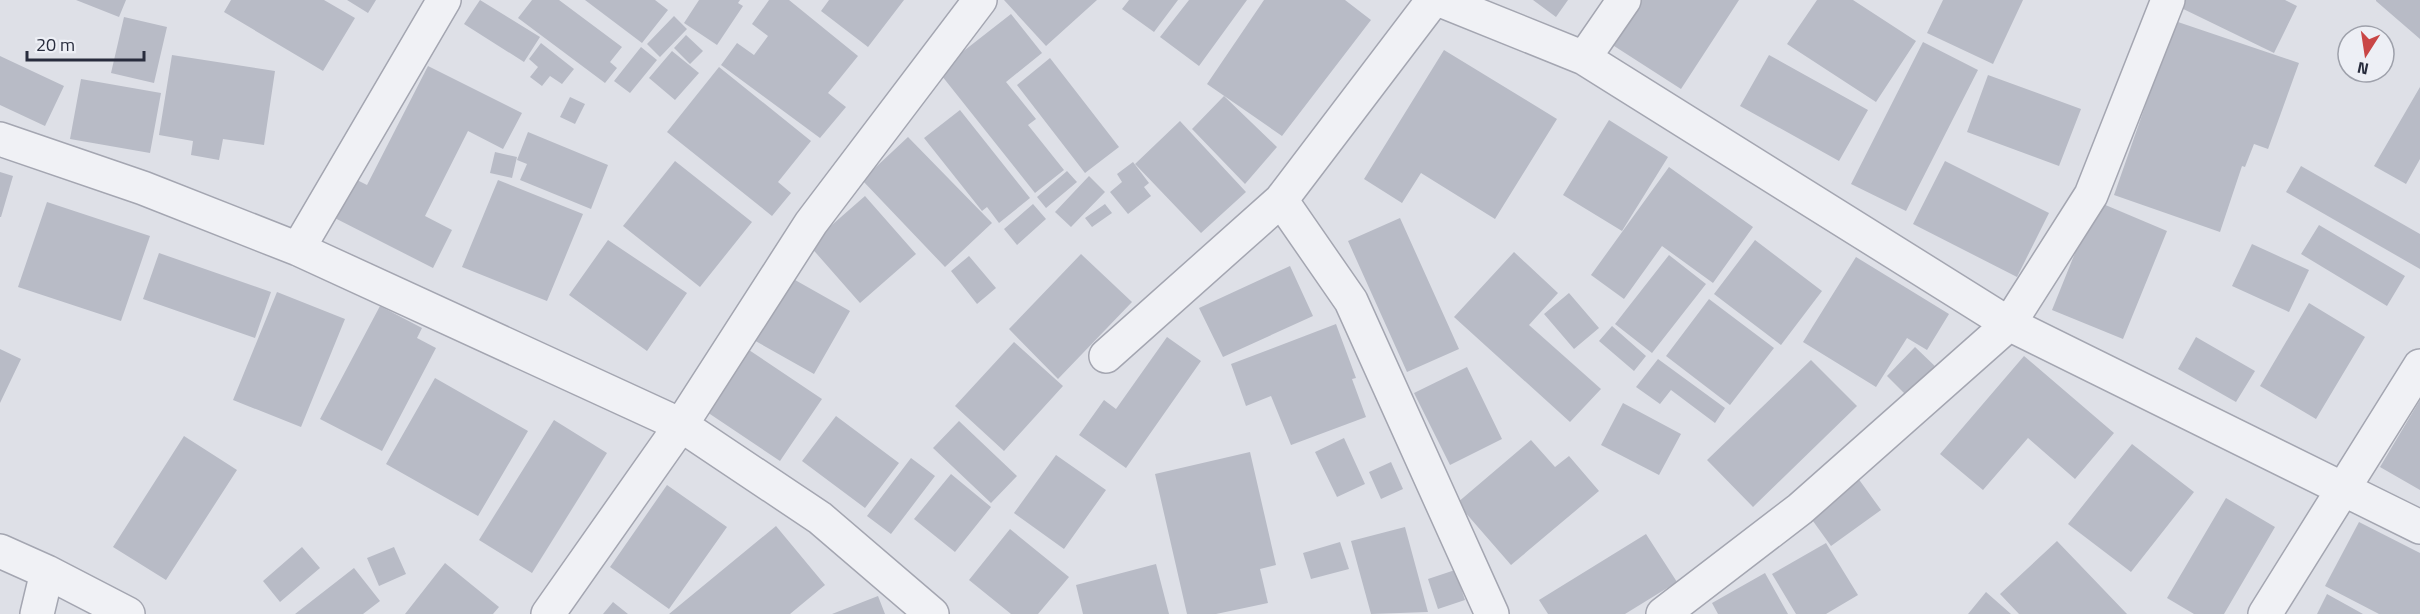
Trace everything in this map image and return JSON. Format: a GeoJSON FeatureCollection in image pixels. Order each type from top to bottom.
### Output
{"type":"FeatureCollection","features":[{"type":"Feature","properties":{"kind":"street"},"geometry":{"type":"LineString","coordinates":[[298,249],[444,0]]}},
{"type":"Feature","properties":{"kind":"street"},"geometry":{"type":"LineString","coordinates":[[548,614],[681,425],[810,223],[980,0]]}},
{"type":"Feature","properties":{"kind":"street"},"geometry":{"type":"LineString","coordinates":[[1107,356],[1281,200],[1433,0]]}},
{"type":"Feature","properties":{"kind":"street"},"geometry":{"type":"LineString","coordinates":[[1440,0],[1584,58],[2008,324],[2420,527]]}},
{"type":"Feature","properties":{"kind":"street"},"geometry":{"type":"LineString","coordinates":[[1584,58],[1624,0]]}},
{"type":"Feature","properties":{"kind":"street"},"geometry":{"type":"LineString","coordinates":[[1663,614],[1800,509],[2008,324],[2091,195],[2168,0]]}},
{"type":"Feature","properties":{"kind":"street"},"geometry":{"type":"LineString","coordinates":[[0,139],[143,188],[298,249],[681,425],[819,518],[932,614]]}},
{"type":"Feature","properties":{"kind":"street"},"geometry":{"type":"LineString","coordinates":[[1281,200],[1351,301],[1492,614]]}},
{"type":"Feature","properties":{"kind":"street"},"geometry":{"type":"LineString","coordinates":[[2265,614],[2420,366]]}},
{"type":"Feature","properties":{"kind":"street"},"geometry":{"type":"LineString","coordinates":[[0,551],[47,572],[128,614]]}},
{"type":"Feature","properties":{"kind":"street"},"geometry":{"type":"LineString","coordinates":[[37,614],[47,572]]}},
{"type":"Feature","properties":{"kind":"building"},"geometry":{"type":"Polygon","coordinates":[[[76,0],[126,0],[119,17],[76,0]]]}},
{"type":"Feature","properties":{"kind":"building"},"geometry":{"type":"Polygon","coordinates":[[[231,0],[324,0],[355,18],[323,71],[224,12],[231,0]]]}},
{"type":"Feature","properties":{"kind":"building"},"geometry":{"type":"Polygon","coordinates":[[[347,0],[376,0],[368,13],[347,0]]]}},
{"type":"Feature","properties":{"kind":"building"},"geometry":{"type":"Polygon","coordinates":[[[480,0],[540,37],[524,62],[464,24],[480,0]]]}},
{"type":"Feature","properties":{"kind":"building"},"geometry":{"type":"Polygon","coordinates":[[[532,0],[559,0],[622,47],[610,62],[617,68],[605,83],[518,18],[532,0]]]}},
{"type":"Feature","properties":{"kind":"building"},"geometry":{"type":"Polygon","coordinates":[[[585,0],[655,0],[668,10],[642,43],[585,0]]]}},
{"type":"Feature","properties":{"kind":"building"},"geometry":{"type":"Polygon","coordinates":[[[699,0],[740,0],[738,3],[743,6],[717,45],[684,23],[699,0]]]}},
{"type":"Feature","properties":{"kind":"building"},"geometry":{"type":"Polygon","coordinates":[[[769,0],[789,0],[858,56],[828,93],[846,107],[820,138],[721,65],[737,43],[754,55],[768,36],[752,24],[769,0]]]}},
{"type":"Feature","properties":{"kind":"building"},"geometry":{"type":"Polygon","coordinates":[[[829,0],[904,0],[868,47],[821,11],[829,0]]]}},
{"type":"Feature","properties":{"kind":"building"},"geometry":{"type":"Polygon","coordinates":[[[1004,0],[1097,0],[1046,46],[1004,0]]]}},
{"type":"Feature","properties":{"kind":"building"},"geometry":{"type":"Polygon","coordinates":[[[1129,0],[1178,0],[1154,32],[1122,9],[1129,0]]]}},
{"type":"Feature","properties":{"kind":"building"},"geometry":{"type":"Polygon","coordinates":[[[1189,0],[1247,0],[1199,66],[1160,37],[1189,0]]]}},
{"type":"Feature","properties":{"kind":"building"},"geometry":{"type":"Polygon","coordinates":[[[1264,0],[1345,0],[1371,20],[1282,136],[1207,84],[1264,0]]]}},
{"type":"Feature","properties":{"kind":"building"},"geometry":{"type":"Polygon","coordinates":[[[1533,0],[1568,0],[1556,17],[1533,0]]]}},
{"type":"Feature","properties":{"kind":"building"},"geometry":{"type":"Polygon","coordinates":[[[1640,0],[1739,0],[1681,89],[1611,44],[1640,0]]]}},
{"type":"Feature","properties":{"kind":"building"},"geometry":{"type":"Polygon","coordinates":[[[1817,0],[1853,0],[1916,41],[1876,102],[1787,44],[1817,0]]]}},
{"type":"Feature","properties":{"kind":"building"},"geometry":{"type":"Polygon","coordinates":[[[1943,0],[2023,0],[1993,64],[1927,33],[1943,0]]]}},
{"type":"Feature","properties":{"kind":"building"},"geometry":{"type":"Polygon","coordinates":[[[2175,0],[2285,0],[2297,6],[2274,53],[2173,4],[2175,0]]]}},
{"type":"Feature","properties":{"kind":"building"},"geometry":{"type":"Polygon","coordinates":[[[2420,0],[2420,39],[2376,1],[2420,0]]]}},
{"type":"Feature","properties":{"kind":"building"},"geometry":{"type":"Polygon","coordinates":[[[1011,14],[1042,53],[1006,82],[1036,119],[1028,125],[1064,170],[1035,193],[938,71],[1011,14]]]}},
{"type":"Feature","properties":{"kind":"building"},"geometry":{"type":"Polygon","coordinates":[[[674,16],[687,29],[660,57],[647,44],[674,16]]]}},
{"type":"Feature","properties":{"kind":"building"},"geometry":{"type":"Polygon","coordinates":[[[124,17],[167,27],[154,83],[111,73],[124,17]]]}},
{"type":"Feature","properties":{"kind":"building"},"geometry":{"type":"Polygon","coordinates":[[[2175,21],[2299,63],[2268,149],[2254,144],[2245,167],[2242,166],[2220,232],[2114,195],[2175,21]]]}},
{"type":"Feature","properties":{"kind":"building"},"geometry":{"type":"Polygon","coordinates":[[[686,35],[703,51],[690,64],[674,48],[686,35]]]}},
{"type":"Feature","properties":{"kind":"building"},"geometry":{"type":"Polygon","coordinates":[[[1923,42],[1978,70],[1906,211],[1851,184],[1923,42]]]}},
{"type":"Feature","properties":{"kind":"building"},"geometry":{"type":"Polygon","coordinates":[[[541,43],[574,69],[562,84],[550,76],[542,86],[530,77],[538,67],[529,59],[541,43]]]}},
{"type":"Feature","properties":{"kind":"building"},"geometry":{"type":"Polygon","coordinates":[[[641,47],[657,60],[630,93],[614,81],[641,47]]]}},
{"type":"Feature","properties":{"kind":"building"},"geometry":{"type":"Polygon","coordinates":[[[1444,50],[1557,119],[1495,219],[1421,173],[1402,203],[1364,179],[1444,50]]]}},
{"type":"Feature","properties":{"kind":"building"},"geometry":{"type":"Polygon","coordinates":[[[672,51],[699,73],[675,100],[649,78],[672,51]]]}},
{"type":"Feature","properties":{"kind":"building"},"geometry":{"type":"Polygon","coordinates":[[[172,55],[275,71],[264,145],[223,139],[219,160],[191,155],[193,141],[159,135],[172,55]]]}},
{"type":"Feature","properties":{"kind":"building"},"geometry":{"type":"Polygon","coordinates":[[[1769,55],[1868,110],[1839,161],[1740,106],[1769,55]]]}},
{"type":"Feature","properties":{"kind":"building"},"geometry":{"type":"Polygon","coordinates":[[[0,56],[64,86],[45,126],[0,105],[0,56]]]}},
{"type":"Feature","properties":{"kind":"building"},"geometry":{"type":"Polygon","coordinates":[[[1050,58],[1119,147],[1085,173],[1017,85],[1050,58]]]}},
{"type":"Feature","properties":{"kind":"building"},"geometry":{"type":"Polygon","coordinates":[[[428,66],[522,113],[503,149],[468,131],[425,216],[452,230],[433,268],[323,212],[343,173],[367,185],[428,66]]]}},
{"type":"Feature","properties":{"kind":"building"},"geometry":{"type":"Polygon","coordinates":[[[719,67],[811,141],[778,182],[791,193],[772,216],[667,132],[719,67]]]}},
{"type":"Feature","properties":{"kind":"building"},"geometry":{"type":"Polygon","coordinates":[[[1988,75],[2081,109],[2059,166],[1967,132],[1988,75]]]}},
{"type":"Feature","properties":{"kind":"building"},"geometry":{"type":"Polygon","coordinates":[[[81,79],[161,93],[150,153],[70,139],[81,79]]]}},
{"type":"Feature","properties":{"kind":"building"},"geometry":{"type":"Polygon","coordinates":[[[2420,87],[2420,159],[2406,184],[2374,166],[2420,87]]]}},
{"type":"Feature","properties":{"kind":"building"},"geometry":{"type":"Polygon","coordinates":[[[1224,96],[1277,147],[1245,184],[1192,129],[1224,96]]]}},
{"type":"Feature","properties":{"kind":"building"},"geometry":{"type":"Polygon","coordinates":[[[570,97],[585,104],[575,124],[560,117],[570,97]]]}},
{"type":"Feature","properties":{"kind":"building"},"geometry":{"type":"Polygon","coordinates":[[[960,110],[1030,198],[999,223],[987,207],[982,211],[924,138],[960,110]]]}},
{"type":"Feature","properties":{"kind":"building"},"geometry":{"type":"Polygon","coordinates":[[[1609,120],[1668,157],[1622,231],[1563,195],[1609,120]]]}},
{"type":"Feature","properties":{"kind":"building"},"geometry":{"type":"Polygon","coordinates":[[[1180,121],[1246,192],[1201,233],[1135,164],[1180,121]]]}},
{"type":"Feature","properties":{"kind":"building"},"geometry":{"type":"Polygon","coordinates":[[[528,132],[608,165],[591,209],[520,180],[527,164],[517,160],[528,132]]]}},
{"type":"Feature","properties":{"kind":"building"},"geometry":{"type":"Polygon","coordinates":[[[908,137],[992,223],[945,267],[862,180],[908,137]]]}},
{"type":"Feature","properties":{"kind":"building"},"geometry":{"type":"Polygon","coordinates":[[[495,152],[517,157],[512,178],[490,173],[495,152]]]}},
{"type":"Feature","properties":{"kind":"building"},"geometry":{"type":"Polygon","coordinates":[[[675,161],[752,222],[700,287],[623,226],[675,161]]]}},
{"type":"Feature","properties":{"kind":"building"},"geometry":{"type":"Polygon","coordinates":[[[1945,161],[2049,213],[2017,277],[1913,224],[1945,161]]]}},
{"type":"Feature","properties":{"kind":"building"},"geometry":{"type":"Polygon","coordinates":[[[1133,162],[1149,183],[1144,187],[1151,196],[1128,214],[1110,192],[1122,182],[1117,174],[1133,162]]]}},
{"type":"Feature","properties":{"kind":"building"},"geometry":{"type":"Polygon","coordinates":[[[2301,166],[2420,234],[2420,269],[2286,192],[2301,166]]]}},
{"type":"Feature","properties":{"kind":"building"},"geometry":{"type":"Polygon","coordinates":[[[1669,167],[1753,227],[1713,283],[1662,246],[1624,299],[1591,275],[1669,167]]]}},
{"type":"Feature","properties":{"kind":"building"},"geometry":{"type":"Polygon","coordinates":[[[1067,171],[1077,182],[1046,208],[1037,197],[1067,171]]]}},
{"type":"Feature","properties":{"kind":"building"},"geometry":{"type":"Polygon","coordinates":[[[0,172],[13,176],[1,217],[0,217],[0,172]]]}},
{"type":"Feature","properties":{"kind":"building"},"geometry":{"type":"Polygon","coordinates":[[[1089,176],[1105,192],[1071,227],[1055,212],[1089,176]]]}},
{"type":"Feature","properties":{"kind":"building"},"geometry":{"type":"Polygon","coordinates":[[[498,180],[583,214],[547,301],[462,267],[498,180]]]}},
{"type":"Feature","properties":{"kind":"building"},"geometry":{"type":"Polygon","coordinates":[[[865,196],[916,254],[860,303],[809,245],[865,196]]]}},
{"type":"Feature","properties":{"kind":"building"},"geometry":{"type":"Polygon","coordinates":[[[2096,201],[2167,231],[2123,339],[2052,310],[2096,201]]]}},
{"type":"Feature","properties":{"kind":"building"},"geometry":{"type":"Polygon","coordinates":[[[47,202],[150,236],[121,321],[18,287],[47,202]]]}},
{"type":"Feature","properties":{"kind":"building"},"geometry":{"type":"Polygon","coordinates":[[[1033,204],[1046,219],[1017,245],[1004,229],[1033,204]]]}},
{"type":"Feature","properties":{"kind":"building"},"geometry":{"type":"Polygon","coordinates":[[[1105,204],[1112,213],[1092,227],[1085,218],[1105,204]]]}},
{"type":"Feature","properties":{"kind":"building"},"geometry":{"type":"Polygon","coordinates":[[[1400,218],[1459,349],[1407,372],[1348,241],[1400,218]]]}},
{"type":"Feature","properties":{"kind":"building"},"geometry":{"type":"Polygon","coordinates":[[[2319,225],[2405,276],[2387,306],[2301,254],[2319,225]]]}},
{"type":"Feature","properties":{"kind":"building"},"geometry":{"type":"Polygon","coordinates":[[[608,240],[687,293],[647,351],[569,295],[608,240]]]}},
{"type":"Feature","properties":{"kind":"building"},"geometry":{"type":"Polygon","coordinates":[[[1755,240],[1822,291],[1781,345],[1714,294],[1755,240]]]}},
{"type":"Feature","properties":{"kind":"building"},"geometry":{"type":"Polygon","coordinates":[[[2252,244],[2309,270],[2289,312],[2232,286],[2252,244]]]}},
{"type":"Feature","properties":{"kind":"building"},"geometry":{"type":"Polygon","coordinates":[[[1514,252],[1558,293],[1529,325],[1601,389],[1570,422],[1454,317],[1514,252]]]}},
{"type":"Feature","properties":{"kind":"building"},"geometry":{"type":"Polygon","coordinates":[[[159,253],[271,292],[255,338],[143,299],[159,253]]]}},
{"type":"Feature","properties":{"kind":"building"},"geometry":{"type":"Polygon","coordinates":[[[1081,254],[1132,302],[1058,379],[1009,329],[1081,254]]]}},
{"type":"Feature","properties":{"kind":"building"},"geometry":{"type":"Polygon","coordinates":[[[1669,255],[1706,284],[1652,353],[1615,324],[1669,255]]]}},
{"type":"Feature","properties":{"kind":"building"},"geometry":{"type":"Polygon","coordinates":[[[969,256],[996,288],[977,304],[951,271],[969,256]]]}},
{"type":"Feature","properties":{"kind":"building"},"geometry":{"type":"Polygon","coordinates":[[[1856,257],[1949,314],[1927,350],[1907,338],[1876,387],[1803,342],[1856,257]]]}},
{"type":"Feature","properties":{"kind":"building"},"geometry":{"type":"Polygon","coordinates":[[[1290,266],[1313,316],[1223,357],[1199,308],[1290,266]]]}},
{"type":"Feature","properties":{"kind":"building"},"geometry":{"type":"Polygon","coordinates":[[[788,276],[850,311],[814,374],[752,339],[788,276]]]}},
{"type":"Feature","properties":{"kind":"building"},"geometry":{"type":"Polygon","coordinates":[[[277,292],[345,319],[301,427],[233,400],[277,292]]]}},
{"type":"Feature","properties":{"kind":"building"},"geometry":{"type":"Polygon","coordinates":[[[1569,293],[1599,328],[1574,349],[1544,314],[1569,293]]]}},
{"type":"Feature","properties":{"kind":"building"},"geometry":{"type":"Polygon","coordinates":[[[1709,299],[1774,348],[1730,405],[1666,356],[1709,299]]]}},
{"type":"Feature","properties":{"kind":"building"},"geometry":{"type":"Polygon","coordinates":[[[2309,303],[2365,337],[2316,419],[2260,386],[2309,303]]]}},
{"type":"Feature","properties":{"kind":"building"},"geometry":{"type":"Polygon","coordinates":[[[380,306],[422,328],[417,338],[436,348],[382,451],[320,419],[380,306]]]}},
{"type":"Feature","properties":{"kind":"building"},"geometry":{"type":"Polygon","coordinates":[[[1336,324],[1356,378],[1352,379],[1366,417],[1291,445],[1271,396],[1246,406],[1231,364],[1336,324]]]}},
{"type":"Feature","properties":{"kind":"building"},"geometry":{"type":"Polygon","coordinates":[[[1612,326],[1646,356],[1634,371],[1599,341],[1612,326]]]}},
{"type":"Feature","properties":{"kind":"building"},"geometry":{"type":"Polygon","coordinates":[[[1167,337],[1201,361],[1126,468],[1079,435],[1104,400],[1116,409],[1167,337]]]}},
{"type":"Feature","properties":{"kind":"building"},"geometry":{"type":"Polygon","coordinates":[[[2196,337],[2255,371],[2236,402],[2178,369],[2196,337]]]}},
{"type":"Feature","properties":{"kind":"building"},"geometry":{"type":"Polygon","coordinates":[[[1014,342],[1063,386],[1004,451],[955,406],[1014,342]]]}},
{"type":"Feature","properties":{"kind":"building"},"geometry":{"type":"Polygon","coordinates":[[[740,344],[822,399],[780,461],[698,406],[740,344]]]}},
{"type":"Feature","properties":{"kind":"building"},"geometry":{"type":"Polygon","coordinates":[[[1915,347],[1939,370],[1910,399],[1887,376],[1915,347]]]}},
{"type":"Feature","properties":{"kind":"building"},"geometry":{"type":"Polygon","coordinates":[[[0,349],[21,359],[0,403],[0,349]]]}},
{"type":"Feature","properties":{"kind":"building"},"geometry":{"type":"Polygon","coordinates":[[[2024,356],[2114,433],[2075,479],[2028,438],[1983,490],[1940,454],[2024,356]]]}},
{"type":"Feature","properties":{"kind":"building"},"geometry":{"type":"Polygon","coordinates":[[[1658,359],[1725,408],[1715,423],[1671,390],[1660,404],[1636,387],[1658,359]]]}},
{"type":"Feature","properties":{"kind":"building"},"geometry":{"type":"Polygon","coordinates":[[[1811,360],[1857,406],[1753,507],[1707,460],[1811,360]]]}},
{"type":"Feature","properties":{"kind":"building"},"geometry":{"type":"Polygon","coordinates":[[[1467,367],[1502,439],[1450,465],[1414,393],[1467,367]]]}},
{"type":"Feature","properties":{"kind":"building"},"geometry":{"type":"Polygon","coordinates":[[[435,378],[528,431],[478,516],[386,464],[435,378]]]}},
{"type":"Feature","properties":{"kind":"building"},"geometry":{"type":"Polygon","coordinates":[[[2420,400],[2420,490],[2380,467],[2420,400]]]}},
{"type":"Feature","properties":{"kind":"building"},"geometry":{"type":"Polygon","coordinates":[[[1623,403],[1681,434],[1659,475],[1601,445],[1623,403]]]}},
{"type":"Feature","properties":{"kind":"building"},"geometry":{"type":"Polygon","coordinates":[[[836,416],[899,463],[865,508],[802,461],[836,416]]]}},
{"type":"Feature","properties":{"kind":"building"},"geometry":{"type":"Polygon","coordinates":[[[554,420],[607,453],[532,573],[479,540],[554,420]]]}},
{"type":"Feature","properties":{"kind":"building"},"geometry":{"type":"Polygon","coordinates":[[[959,421],[1017,476],[991,503],[933,448],[959,421]]]}},
{"type":"Feature","properties":{"kind":"building"},"geometry":{"type":"Polygon","coordinates":[[[184,436],[237,470],[166,580],[113,547],[184,436]]]}},
{"type":"Feature","properties":{"kind":"building"},"geometry":{"type":"Polygon","coordinates":[[[1344,438],[1365,484],[1337,497],[1315,452],[1344,438]]]}},
{"type":"Feature","properties":{"kind":"building"},"geometry":{"type":"Polygon","coordinates":[[[1531,440],[1555,467],[1569,456],[1599,491],[1511,565],[1457,503],[1531,440]]]}},
{"type":"Feature","properties":{"kind":"building"},"geometry":{"type":"Polygon","coordinates":[[[2132,444],[2194,492],[2131,572],[2068,524],[2132,444]]]}},
{"type":"Feature","properties":{"kind":"building"},"geometry":{"type":"Polygon","coordinates":[[[1250,452],[1276,565],[1260,569],[1268,603],[1216,614],[1187,614],[1155,474],[1250,452]]]}},
{"type":"Feature","properties":{"kind":"building"},"geometry":{"type":"Polygon","coordinates":[[[1056,455],[1106,490],[1064,549],[1014,513],[1056,455]]]}},
{"type":"Feature","properties":{"kind":"building"},"geometry":{"type":"Polygon","coordinates":[[[911,458],[935,476],[891,534],[867,516],[911,458]]]}},
{"type":"Feature","properties":{"kind":"building"},"geometry":{"type":"Polygon","coordinates":[[[1391,462],[1403,489],[1381,499],[1369,472],[1391,462]]]}},
{"type":"Feature","properties":{"kind":"building"},"geometry":{"type":"Polygon","coordinates":[[[951,474],[991,507],[955,552],[914,519],[951,474]]]}},
{"type":"Feature","properties":{"kind":"building"},"geometry":{"type":"Polygon","coordinates":[[[1855,474],[1881,510],[1831,546],[1805,510],[1855,474]]]}},
{"type":"Feature","properties":{"kind":"building"},"geometry":{"type":"Polygon","coordinates":[[[667,485],[727,527],[669,609],[610,567],[667,485]]]}},
{"type":"Feature","properties":{"kind":"building"},"geometry":{"type":"Polygon","coordinates":[[[2226,498],[2275,527],[2224,614],[2194,614],[2167,598],[2226,498]]]}},
{"type":"Feature","properties":{"kind":"building"},"geometry":{"type":"Polygon","coordinates":[[[2359,522],[2420,553],[2420,614],[2379,614],[2325,586],[2359,522]]]}},
{"type":"Feature","properties":{"kind":"building"},"geometry":{"type":"Polygon","coordinates":[[[776,526],[825,585],[790,614],[669,614],[776,526]]]}},
{"type":"Feature","properties":{"kind":"building"},"geometry":{"type":"Polygon","coordinates":[[[1405,527],[1428,612],[1371,614],[1351,541],[1405,527]]]}},
{"type":"Feature","properties":{"kind":"building"},"geometry":{"type":"Polygon","coordinates":[[[1010,529],[1069,577],[1038,614],[1011,614],[969,580],[1010,529]]]}},
{"type":"Feature","properties":{"kind":"building"},"geometry":{"type":"Polygon","coordinates":[[[1646,534],[1677,582],[1625,614],[1548,614],[1539,600],[1646,534]]]}},
{"type":"Feature","properties":{"kind":"building"},"geometry":{"type":"Polygon","coordinates":[[[2057,541],[2127,614],[2019,614],[2000,594],[2057,541]]]}},
{"type":"Feature","properties":{"kind":"building"},"geometry":{"type":"Polygon","coordinates":[[[1340,542],[1349,569],[1311,579],[1303,553],[1340,542]]]}},
{"type":"Feature","properties":{"kind":"building"},"geometry":{"type":"Polygon","coordinates":[[[1826,543],[1858,595],[1826,614],[1796,614],[1772,574],[1826,543]]]}},
{"type":"Feature","properties":{"kind":"building"},"geometry":{"type":"Polygon","coordinates":[[[302,547],[320,568],[280,602],[263,581],[302,547]]]}},
{"type":"Feature","properties":{"kind":"building"},"geometry":{"type":"Polygon","coordinates":[[[394,547],[406,574],[379,586],[367,558],[394,547]]]}},
{"type":"Feature","properties":{"kind":"building"},"geometry":{"type":"Polygon","coordinates":[[[445,563],[499,607],[493,614],[405,614],[445,563]]]}},
{"type":"Feature","properties":{"kind":"building"},"geometry":{"type":"Polygon","coordinates":[[[1156,564],[1169,614],[1083,614],[1076,585],[1156,564]]]}},
{"type":"Feature","properties":{"kind":"building"},"geometry":{"type":"Polygon","coordinates":[[[354,568],[380,601],[363,614],[295,614],[354,568]]]}},
{"type":"Feature","properties":{"kind":"building"},"geometry":{"type":"Polygon","coordinates":[[[1455,570],[1465,600],[1438,609],[1428,579],[1455,570]]]}},
{"type":"Feature","properties":{"kind":"building"},"geometry":{"type":"Polygon","coordinates":[[[1765,573],[1788,614],[1718,614],[1712,603],[1765,573]]]}},
{"type":"Feature","properties":{"kind":"building"},"geometry":{"type":"Polygon","coordinates":[[[1986,592],[2011,614],[1968,614],[1986,592]]]}},
{"type":"Feature","properties":{"kind":"building"},"geometry":{"type":"Polygon","coordinates":[[[2327,594],[2363,614],[2317,614],[2327,594]]]}},
{"type":"Feature","properties":{"kind":"building"},"geometry":{"type":"Polygon","coordinates":[[[878,596],[885,614],[832,614],[878,596]]]}},
{"type":"Feature","properties":{"kind":"building"},"geometry":{"type":"Polygon","coordinates":[[[613,602],[628,614],[603,614],[613,602]]]}}]}
